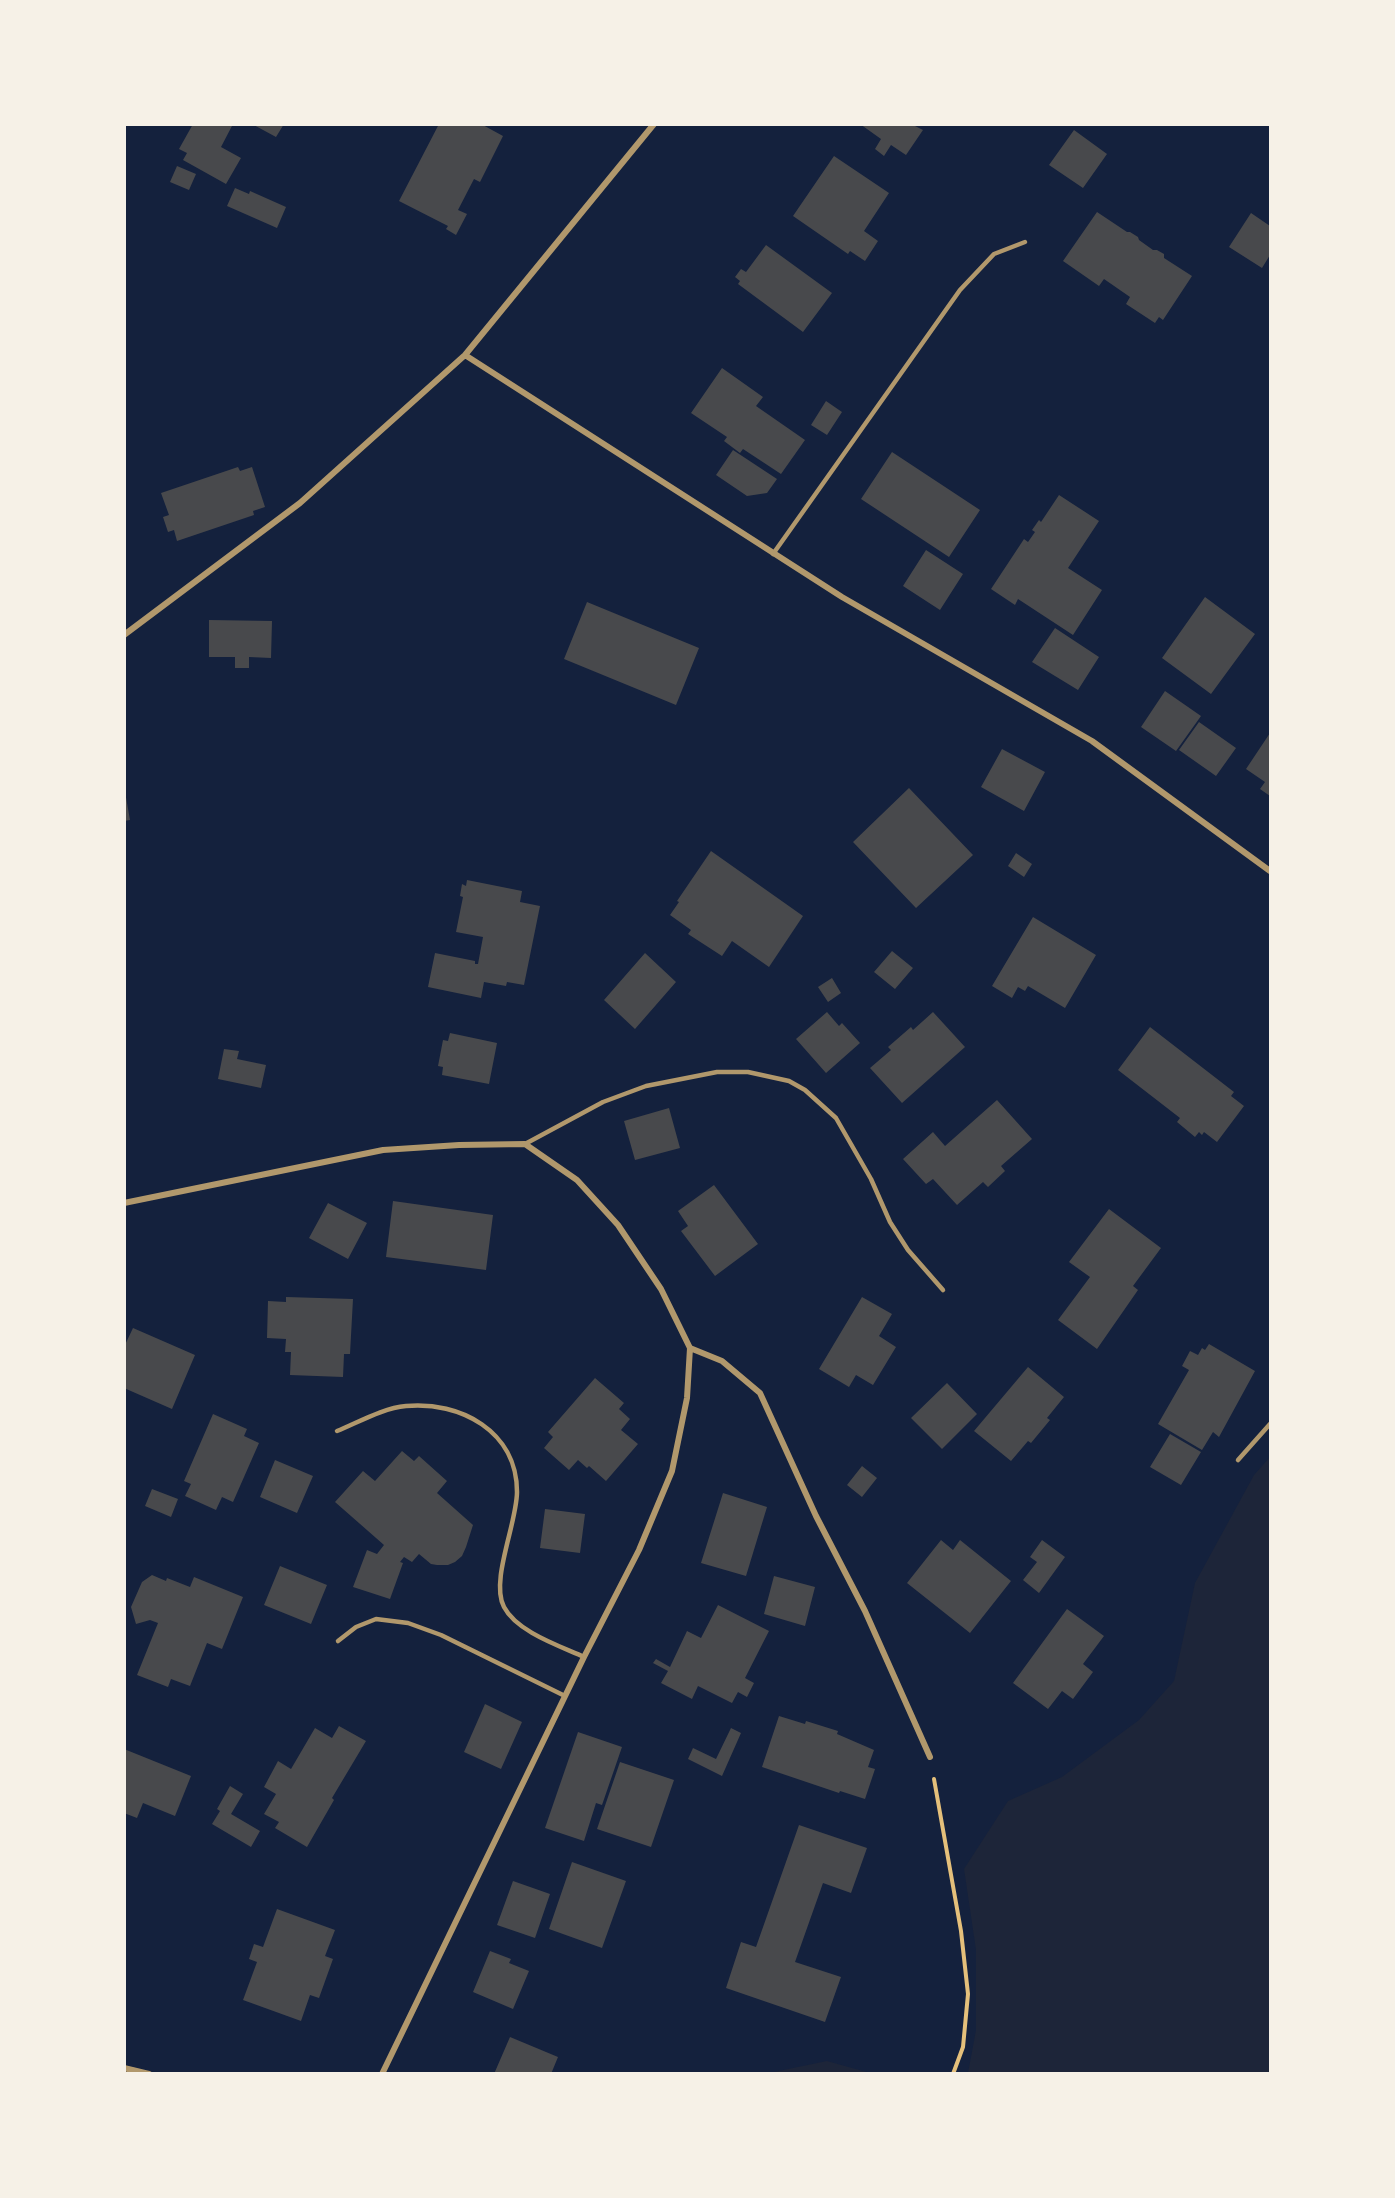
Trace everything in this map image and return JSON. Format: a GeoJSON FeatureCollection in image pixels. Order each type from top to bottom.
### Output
{"type":"FeatureCollection","features":[{"type":"Feature","properties":{"kind":"street"},"geometry":{"type":"LineString","coordinates":[[124,635],[300,503],[465,355],[654,124]]}},
{"type":"Feature","properties":{"kind":"street"},"geometry":{"type":"LineString","coordinates":[[465,355],[842,597],[1092,741],[1270,871]]}},
{"type":"Feature","properties":{"kind":"street"},"geometry":{"type":"LineString","coordinates":[[124,1203],[383,1150],[525,1144],[577,1180],[618,1225],[661,1289],[690,1348],[687,1398],[672,1471],[639,1550],[584,1657],[382,2073]]}},
{"type":"Feature","properties":{"kind":"street"},"geometry":{"type":"LineString","coordinates":[[690,1348],[722,1361],[760,1393],[816,1516],[865,1611],[930,1757]]}},
{"type":"Feature","properties":{"kind":"street"},"geometry":{"type":"LineString","coordinates":[[124,2068],[149,2073]]}},
{"type":"Feature","properties":{"kind":"lane"},"geometry":{"type":"LineString","coordinates":[[773,554],[960,290],[994,254],[1025,242]]}},
{"type":"Feature","properties":{"kind":"lane"},"geometry":{"type":"LineString","coordinates":[[525,1144],[603,1102],[646,1086],[717,1072],[748,1072],[789,1081],[805,1090],[836,1118],[871,1179],[890,1222],[908,1250],[943,1290]]}},
{"type":"Feature","properties":{"kind":"lane"},"geometry":{"type":"LineString","coordinates":[[338,1431],[388,1410],[404,1406],[433,1405],[452,1409],[466,1414],[483,1425],[510,1457],[516,1475],[517,1493],[513,1522],[501,1577],[500,1594],[504,1608],[514,1619],[535,1634],[584,1657]]}},
{"type":"Feature","properties":{"kind":"lane"},"geometry":{"type":"LineString","coordinates":[[1238,1460],[1270,1424]]}},
{"type":"Feature","properties":{"kind":"lane"},"geometry":{"type":"LineString","coordinates":[[338,1641],[356,1627],[376,1619],[408,1623],[441,1635],[566,1696]]}},
{"type":"Feature","properties":{"kind":"path"},"geometry":{"type":"LineString","coordinates":[[930,1757],[962,1930],[968,1994],[963,2047],[953,2073]]}},
{"type":"Feature","properties":{"kind":"shaded area"},"geometry":{"type":"Polygon","coordinates":[[[1270,1457],[1270,2073],[968,2073],[976,2030],[976,1950],[964,1869],[1008,1801],[1062,1777],[1139,1720],[1174,1681],[1195,1583],[1254,1475],[1270,1457]]]}},
{"type":"Feature","properties":{"kind":"shaded area"},"geometry":{"type":"Polygon","coordinates":[[[827,2061],[870,2073],[769,2073],[827,2061]]]}},
{"type":"Feature","properties":{"kind":"building"},"geometry":{"type":"Polygon","coordinates":[[[193,124],[233,124],[221,147],[241,158],[226,184],[183,160],[187,153],[179,149],[193,124]]]}},
{"type":"Feature","properties":{"kind":"building"},"geometry":{"type":"Polygon","coordinates":[[[252,124],[284,124],[276,137],[252,124]]]}},
{"type":"Feature","properties":{"kind":"building"},"geometry":{"type":"Polygon","coordinates":[[[439,124],[481,124],[503,136],[480,182],[474,179],[458,210],[467,214],[456,235],[446,229],[448,226],[399,201],[439,124]]]}},
{"type":"Feature","properties":{"kind":"building"},"geometry":{"type":"Polygon","coordinates":[[[860,124],[916,124],[915,126],[923,130],[906,155],[891,145],[884,156],[875,149],[881,139],[860,124]]]}},
{"type":"Feature","properties":{"kind":"building"},"geometry":{"type":"Polygon","coordinates":[[[1074,130],[1107,154],[1083,188],[1049,165],[1074,130]]]}},
{"type":"Feature","properties":{"kind":"building"},"geometry":{"type":"Polygon","coordinates":[[[834,156],[889,193],[864,231],[878,241],[865,261],[850,251],[848,254],[793,216],[834,156]]]}},
{"type":"Feature","properties":{"kind":"building"},"geometry":{"type":"Polygon","coordinates":[[[177,166],[196,174],[189,190],[170,182],[177,166]]]}},
{"type":"Feature","properties":{"kind":"building"},"geometry":{"type":"Polygon","coordinates":[[[235,188],[249,194],[250,191],[286,207],[277,228],[227,206],[235,188]]]}},
{"type":"Feature","properties":{"kind":"building"},"geometry":{"type":"Polygon","coordinates":[[[1097,212],[1138,237],[1153,250],[1164,254],[1164,258],[1192,276],[1163,320],[1159,317],[1155,323],[1126,304],[1130,297],[1104,279],[1099,286],[1063,261],[1097,212]]]}},
{"type":"Feature","properties":{"kind":"building"},"geometry":{"type":"Polygon","coordinates":[[[1251,213],[1270,226],[1270,255],[1262,268],[1229,247],[1251,213]]]}},
{"type":"Feature","properties":{"kind":"building"},"geometry":{"type":"Polygon","coordinates":[[[766,245],[832,293],[803,332],[738,284],[740,281],[735,277],[741,269],[746,272],[766,245]]]}},
{"type":"Feature","properties":{"kind":"building"},"geometry":{"type":"Polygon","coordinates":[[[722,368],[763,397],[756,406],[805,440],[781,474],[743,449],[740,453],[724,441],[727,437],[691,413],[722,368]]]}},
{"type":"Feature","properties":{"kind":"building"},"geometry":{"type":"Polygon","coordinates":[[[826,401],[842,412],[827,435],[811,425],[826,401]]]}},
{"type":"Feature","properties":{"kind":"building"},"geometry":{"type":"Polygon","coordinates":[[[733,450],[777,479],[767,493],[747,496],[716,475],[733,450]]]}},
{"type":"Feature","properties":{"kind":"building"},"geometry":{"type":"Polygon","coordinates":[[[892,452],[980,510],[949,557],[861,499],[892,452]]]}},
{"type":"Feature","properties":{"kind":"building"},"geometry":{"type":"Polygon","coordinates":[[[238,467],[240,471],[252,467],[265,507],[253,511],[254,515],[177,541],[174,530],[168,532],[163,517],[169,515],[161,493],[238,467]]]}},
{"type":"Feature","properties":{"kind":"building"},"geometry":{"type":"Polygon","coordinates":[[[1059,495],[1099,521],[1068,568],[1102,590],[1073,635],[1018,599],[1015,605],[991,589],[1024,539],[1028,542],[1035,532],[1032,530],[1039,520],[1041,522],[1059,495]]]}},
{"type":"Feature","properties":{"kind":"building"},"geometry":{"type":"Polygon","coordinates":[[[926,550],[963,574],[940,610],[903,586],[926,550]]]}},
{"type":"Feature","properties":{"kind":"building"},"geometry":{"type":"Polygon","coordinates":[[[1205,597],[1255,634],[1211,694],[1162,658],[1205,597]]]}},
{"type":"Feature","properties":{"kind":"building"},"geometry":{"type":"Polygon","coordinates":[[[587,602],[699,648],[676,705],[564,659],[587,602]]]}},
{"type":"Feature","properties":{"kind":"building"},"geometry":{"type":"Polygon","coordinates":[[[209,620],[272,621],[271,658],[249,657],[249,668],[235,668],[235,657],[209,657],[209,620]]]}},
{"type":"Feature","properties":{"kind":"building"},"geometry":{"type":"Polygon","coordinates":[[[1055,628],[1099,657],[1078,690],[1032,662],[1055,628]]]}},
{"type":"Feature","properties":{"kind":"building"},"geometry":{"type":"Polygon","coordinates":[[[1165,691],[1201,716],[1176,751],[1141,727],[1165,691]]]}},
{"type":"Feature","properties":{"kind":"building"},"geometry":{"type":"Polygon","coordinates":[[[1199,722],[1236,748],[1216,776],[1179,750],[1199,722]]]}},
{"type":"Feature","properties":{"kind":"building"},"geometry":{"type":"Polygon","coordinates":[[[1270,733],[1270,796],[1260,789],[1265,782],[1246,769],[1270,733]]]}},
{"type":"Feature","properties":{"kind":"building"},"geometry":{"type":"Polygon","coordinates":[[[1002,749],[1045,772],[1024,811],[981,787],[1002,749]]]}},
{"type":"Feature","properties":{"kind":"building"},"geometry":{"type":"Polygon","coordinates":[[[124,786],[130,820],[124,821],[124,786]]]}},
{"type":"Feature","properties":{"kind":"building"},"geometry":{"type":"Polygon","coordinates":[[[909,788],[973,855],[916,908],[853,842],[909,788]]]}},
{"type":"Feature","properties":{"kind":"building"},"geometry":{"type":"Polygon","coordinates":[[[711,851],[803,916],[769,967],[732,941],[722,956],[688,934],[691,930],[670,915],[711,851]]]}},
{"type":"Feature","properties":{"kind":"building"},"geometry":{"type":"Polygon","coordinates":[[[1016,853],[1032,864],[1024,877],[1008,866],[1016,853]]]}},
{"type":"Feature","properties":{"kind":"building"},"geometry":{"type":"Polygon","coordinates":[[[467,880],[522,891],[520,902],[540,906],[524,985],[507,982],[506,986],[484,982],[481,998],[428,987],[435,953],[475,961],[475,964],[478,964],[483,937],[456,932],[463,897],[460,896],[462,884],[466,886],[467,880]]]}},
{"type":"Feature","properties":{"kind":"building"},"geometry":{"type":"Polygon","coordinates":[[[1033,917],[1096,955],[1065,1008],[1028,986],[1025,991],[1018,987],[1012,998],[992,986],[1033,917]]]}},
{"type":"Feature","properties":{"kind":"building"},"geometry":{"type":"Polygon","coordinates":[[[892,951],[913,968],[895,989],[874,972],[892,951]]]}},
{"type":"Feature","properties":{"kind":"building"},"geometry":{"type":"Polygon","coordinates":[[[645,953],[676,982],[635,1029],[604,1000],[645,953]]]}},
{"type":"Feature","properties":{"kind":"building"},"geometry":{"type":"Polygon","coordinates":[[[832,978],[841,993],[828,1002],[818,987],[832,978]]]}},
{"type":"Feature","properties":{"kind":"building"},"geometry":{"type":"Polygon","coordinates":[[[827,1012],[839,1026],[842,1023],[860,1043],[826,1073],[796,1039],[827,1012]]]}},
{"type":"Feature","properties":{"kind":"building"},"geometry":{"type":"Polygon","coordinates":[[[933,1012],[965,1047],[902,1103],[870,1068],[891,1050],[888,1047],[911,1027],[913,1030],[933,1012]]]}},
{"type":"Feature","properties":{"kind":"building"},"geometry":{"type":"Polygon","coordinates":[[[1150,1027],[1234,1092],[1231,1096],[1244,1106],[1217,1142],[1204,1132],[1202,1135],[1199,1132],[1195,1137],[1177,1122],[1180,1118],[1118,1070],[1150,1027]]]}},
{"type":"Feature","properties":{"kind":"building"},"geometry":{"type":"Polygon","coordinates":[[[450,1033],[497,1043],[489,1084],[442,1075],[443,1067],[438,1066],[443,1040],[448,1041],[450,1033]]]}},
{"type":"Feature","properties":{"kind":"building"},"geometry":{"type":"Polygon","coordinates":[[[224,1049],[239,1051],[237,1059],[266,1065],[261,1088],[218,1079],[224,1049]]]}},
{"type":"Feature","properties":{"kind":"building"},"geometry":{"type":"Polygon","coordinates":[[[997,1100],[1032,1139],[1001,1166],[1005,1171],[988,1187],[983,1182],[957,1205],[933,1179],[926,1184],[903,1159],[933,1132],[945,1146],[997,1100]]]}},
{"type":"Feature","properties":{"kind":"building"},"geometry":{"type":"Polygon","coordinates":[[[669,1108],[680,1148],[635,1160],[624,1121],[669,1108]]]}},
{"type":"Feature","properties":{"kind":"building"},"geometry":{"type":"Polygon","coordinates":[[[714,1185],[758,1244],[715,1276],[681,1231],[688,1226],[678,1211],[714,1185]]]}},
{"type":"Feature","properties":{"kind":"building"},"geometry":{"type":"Polygon","coordinates":[[[393,1201],[493,1215],[486,1270],[386,1257],[393,1201]]]}},
{"type":"Feature","properties":{"kind":"building"},"geometry":{"type":"Polygon","coordinates":[[[328,1203],[367,1223],[348,1259],[309,1238],[328,1203]]]}},
{"type":"Feature","properties":{"kind":"building"},"geometry":{"type":"Polygon","coordinates":[[[1109,1209],[1161,1248],[1133,1286],[1138,1290],[1097,1349],[1058,1320],[1090,1277],[1069,1262],[1109,1209]]]}},
{"type":"Feature","properties":{"kind":"building"},"geometry":{"type":"Polygon","coordinates":[[[286,1297],[353,1299],[350,1354],[344,1354],[343,1377],[290,1375],[291,1352],[285,1352],[286,1339],[267,1338],[268,1301],[286,1302],[286,1297]]]}},
{"type":"Feature","properties":{"kind":"building"},"geometry":{"type":"Polygon","coordinates":[[[862,1297],[892,1314],[879,1336],[896,1347],[873,1385],[856,1375],[849,1387],[819,1369],[862,1297]]]}},
{"type":"Feature","properties":{"kind":"building"},"geometry":{"type":"Polygon","coordinates":[[[133,1328],[195,1355],[172,1409],[124,1388],[124,1347],[133,1328]]]}},
{"type":"Feature","properties":{"kind":"building"},"geometry":{"type":"Polygon","coordinates":[[[1209,1344],[1255,1371],[1219,1437],[1213,1432],[1202,1450],[1158,1424],[1189,1370],[1182,1366],[1190,1351],[1198,1355],[1202,1348],[1205,1350],[1209,1344]]]}},
{"type":"Feature","properties":{"kind":"building"},"geometry":{"type":"Polygon","coordinates":[[[1028,1367],[1064,1397],[1047,1418],[1050,1420],[1031,1443],[1028,1441],[1011,1461],[974,1431],[1028,1367]]]}},
{"type":"Feature","properties":{"kind":"building"},"geometry":{"type":"Polygon","coordinates":[[[595,1378],[624,1403],[619,1409],[630,1419],[621,1430],[638,1444],[606,1481],[589,1466],[587,1468],[578,1460],[569,1470],[544,1448],[553,1437],[548,1432],[595,1378]]]}},
{"type":"Feature","properties":{"kind":"building"},"geometry":{"type":"Polygon","coordinates":[[[947,1383],[977,1414],[942,1449],[911,1418],[947,1383]]]}},
{"type":"Feature","properties":{"kind":"building"},"geometry":{"type":"Polygon","coordinates":[[[213,1414],[247,1429],[244,1436],[259,1443],[233,1502],[222,1497],[216,1510],[185,1496],[191,1484],[184,1481],[213,1414]]]}},
{"type":"Feature","properties":{"kind":"building"},"geometry":{"type":"Polygon","coordinates":[[[1170,1434],[1201,1452],[1181,1485],[1150,1467],[1170,1434]]]}},
{"type":"Feature","properties":{"kind":"building"},"geometry":{"type":"Polygon","coordinates":[[[402,1451],[414,1461],[419,1456],[447,1481],[437,1493],[473,1525],[462,1556],[455,1562],[448,1565],[437,1565],[431,1564],[419,1554],[412,1562],[404,1557],[400,1562],[403,1563],[390,1599],[353,1587],[367,1550],[377,1554],[384,1545],[335,1502],[363,1471],[375,1481],[402,1451]]]}},
{"type":"Feature","properties":{"kind":"building"},"geometry":{"type":"Polygon","coordinates":[[[275,1460],[313,1476],[297,1513],[260,1497],[275,1460]]]}},
{"type":"Feature","properties":{"kind":"building"},"geometry":{"type":"Polygon","coordinates":[[[862,1466],[877,1478],[862,1497],[847,1485],[862,1466]]]}},
{"type":"Feature","properties":{"kind":"building"},"geometry":{"type":"Polygon","coordinates":[[[152,1489],[178,1499],[171,1517],[145,1506],[152,1489]]]}},
{"type":"Feature","properties":{"kind":"building"},"geometry":{"type":"Polygon","coordinates":[[[723,1493],[767,1507],[746,1576],[701,1563],[723,1493]]]}},
{"type":"Feature","properties":{"kind":"building"},"geometry":{"type":"Polygon","coordinates":[[[545,1509],[585,1514],[580,1553],[540,1548],[545,1509]]]}},
{"type":"Feature","properties":{"kind":"building"},"geometry":{"type":"Polygon","coordinates":[[[941,1540],[953,1550],[960,1540],[1011,1581],[970,1633],[907,1583],[941,1540]]]}},
{"type":"Feature","properties":{"kind":"building"},"geometry":{"type":"Polygon","coordinates":[[[1042,1540],[1065,1557],[1039,1593],[1023,1580],[1037,1562],[1030,1557],[1042,1540]]]}},
{"type":"Feature","properties":{"kind":"building"},"geometry":{"type":"Polygon","coordinates":[[[280,1566],[327,1585],[311,1624],[264,1605],[280,1566]]]}},
{"type":"Feature","properties":{"kind":"building"},"geometry":{"type":"Polygon","coordinates":[[[152,1575],[190,1587],[194,1577],[243,1597],[222,1649],[207,1643],[190,1686],[171,1679],[168,1687],[137,1675],[158,1623],[150,1620],[136,1624],[131,1607],[142,1582],[152,1575]]]}},
{"type":"Feature","properties":{"kind":"building"},"geometry":{"type":"Polygon","coordinates":[[[774,1576],[815,1587],[805,1626],[764,1614],[774,1576]]]}},
{"type":"Feature","properties":{"kind":"building"},"geometry":{"type":"Polygon","coordinates":[[[718,1605],[769,1631],[745,1678],[754,1683],[747,1697],[738,1692],[732,1703],[698,1686],[692,1699],[661,1683],[668,1671],[653,1663],[656,1659],[670,1667],[687,1631],[701,1638],[718,1605]]]}},
{"type":"Feature","properties":{"kind":"building"},"geometry":{"type":"Polygon","coordinates":[[[1067,1609],[1104,1636],[1083,1664],[1093,1672],[1073,1699],[1062,1691],[1048,1709],[1013,1683],[1067,1609]]]}},
{"type":"Feature","properties":{"kind":"building"},"geometry":{"type":"Polygon","coordinates":[[[485,1704],[522,1722],[501,1769],[464,1752],[485,1704]]]}},
{"type":"Feature","properties":{"kind":"building"},"geometry":{"type":"Polygon","coordinates":[[[779,1716],[805,1724],[806,1721],[838,1731],[837,1734],[874,1750],[868,1767],[875,1769],[865,1799],[840,1791],[839,1793],[762,1767],[779,1716]]]}},
{"type":"Feature","properties":{"kind":"building"},"geometry":{"type":"Polygon","coordinates":[[[339,1726],[366,1741],[332,1798],[334,1800],[307,1847],[275,1828],[279,1822],[264,1814],[276,1794],[264,1787],[278,1761],[291,1769],[315,1728],[332,1738],[339,1726]]]}},
{"type":"Feature","properties":{"kind":"building"},"geometry":{"type":"Polygon","coordinates":[[[731,1728],[741,1733],[722,1776],[688,1759],[693,1748],[716,1759],[731,1728]]]}},
{"type":"Feature","properties":{"kind":"building"},"geometry":{"type":"Polygon","coordinates":[[[578,1732],[622,1747],[602,1805],[596,1803],[584,1841],[545,1828],[578,1732]]]}},
{"type":"Feature","properties":{"kind":"building"},"geometry":{"type":"Polygon","coordinates":[[[124,1749],[191,1776],[175,1816],[143,1803],[137,1818],[124,1813],[124,1749]]]}},
{"type":"Feature","properties":{"kind":"building"},"geometry":{"type":"Polygon","coordinates":[[[620,1762],[674,1780],[651,1847],[597,1829],[620,1762]]]}},
{"type":"Feature","properties":{"kind":"building"},"geometry":{"type":"Polygon","coordinates":[[[230,1786],[243,1794],[231,1814],[260,1831],[251,1847],[212,1824],[220,1811],[217,1809],[230,1786]]]}},
{"type":"Feature","properties":{"kind":"building"},"geometry":{"type":"Polygon","coordinates":[[[799,1825],[867,1848],[851,1893],[823,1883],[795,1962],[841,1977],[825,2022],[726,1988],[741,1942],[756,1947],[799,1825]]]}},
{"type":"Feature","properties":{"kind":"building"},"geometry":{"type":"Polygon","coordinates":[[[572,1862],[626,1881],[602,1948],[549,1929],[572,1862]]]}},
{"type":"Feature","properties":{"kind":"building"},"geometry":{"type":"Polygon","coordinates":[[[513,1881],[550,1894],[535,1938],[497,1925],[513,1881]]]}},
{"type":"Feature","properties":{"kind":"building"},"geometry":{"type":"Polygon","coordinates":[[[277,1909],[335,1930],[325,1956],[333,1959],[319,1998],[310,1995],[301,2021],[243,2000],[257,1962],[249,1959],[254,1944],[263,1947],[277,1909]]]}},
{"type":"Feature","properties":{"kind":"building"},"geometry":{"type":"Polygon","coordinates":[[[490,1951],[511,1959],[509,1963],[529,1971],[513,2009],[473,1992],[490,1951]]]}},
{"type":"Feature","properties":{"kind":"building"},"geometry":{"type":"Polygon","coordinates":[[[510,2037],[558,2057],[551,2074],[494,2074],[510,2037]]]}}]}
